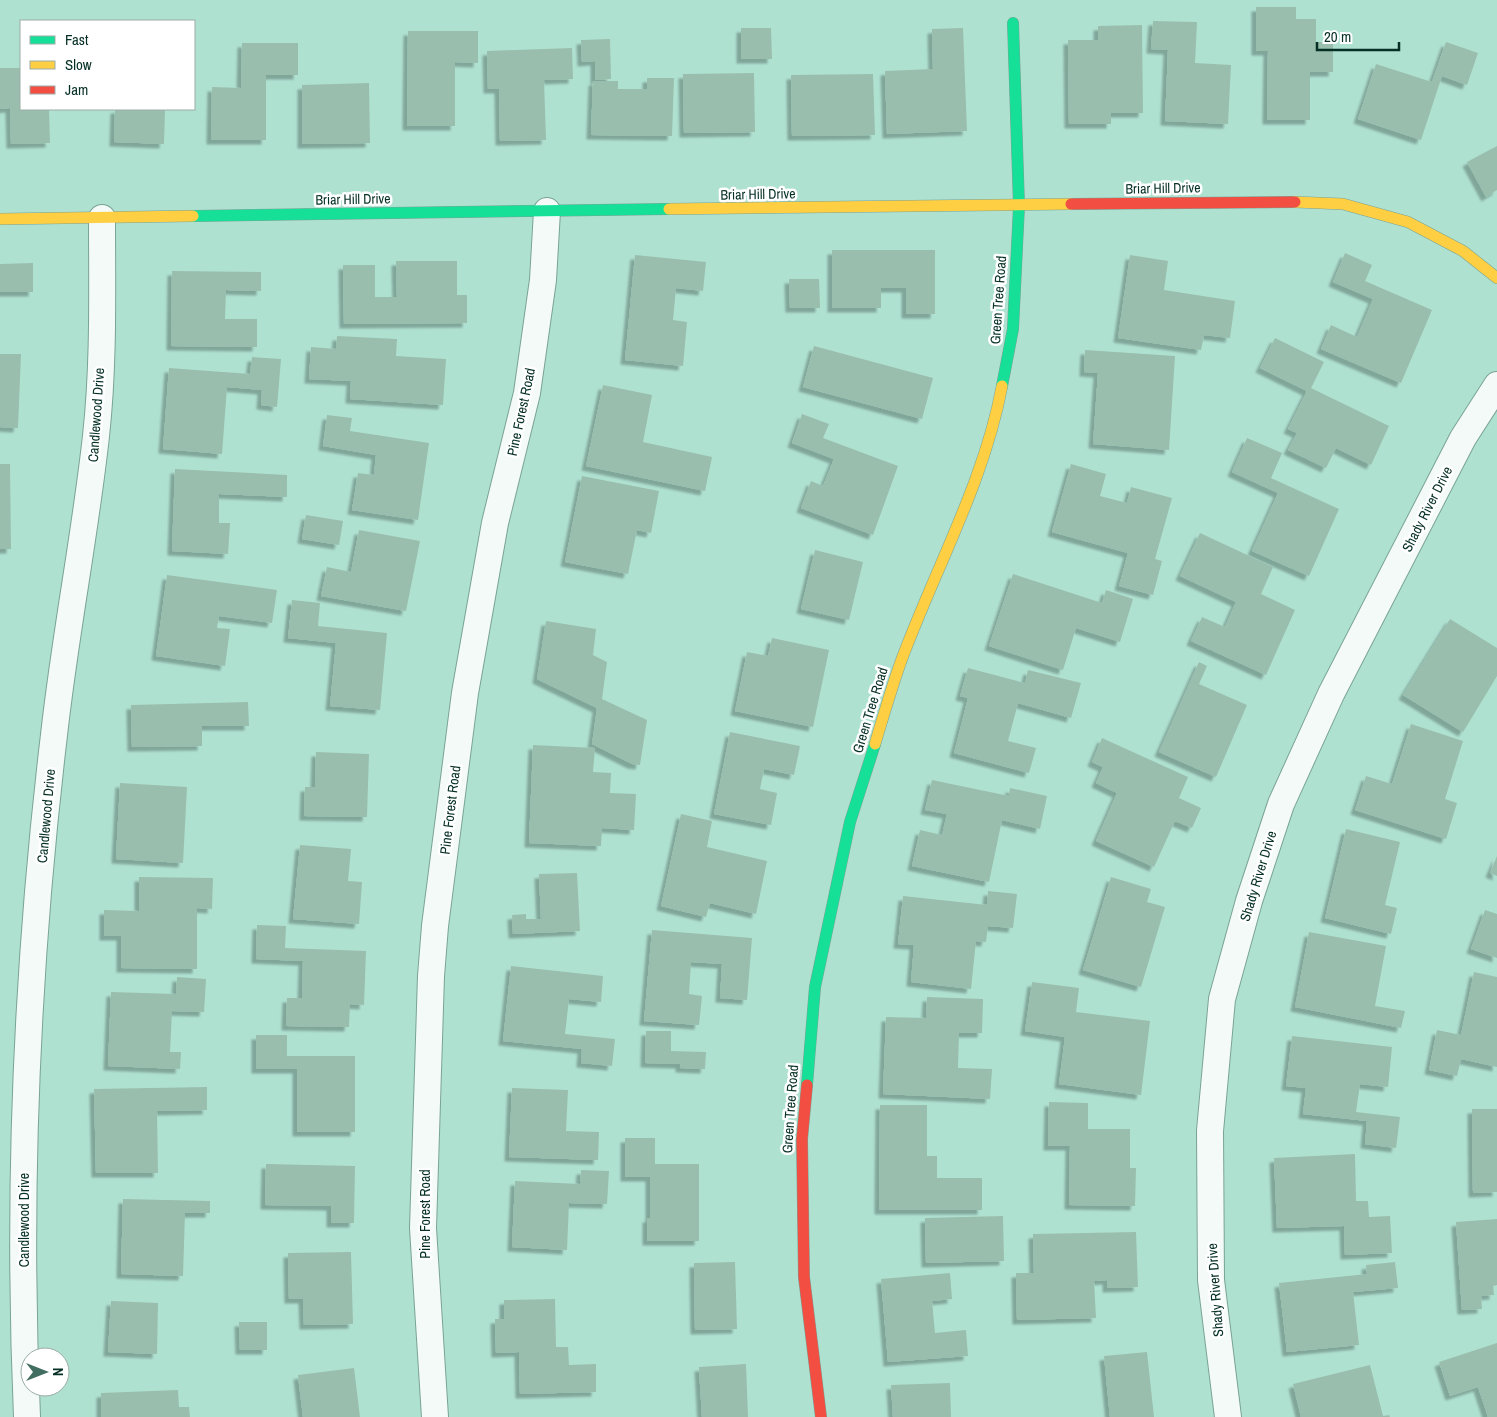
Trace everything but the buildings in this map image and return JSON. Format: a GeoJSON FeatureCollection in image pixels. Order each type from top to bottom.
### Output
{"type":"FeatureCollection","features":[{"type":"Feature","properties":{"kind":"street","name":"Green Tree Road"},"geometry":{"type":"LineString","coordinates":[[821,1417],[804,1277],[802,1159],[815,987],[850,822],[897,673],[962,514],[995,424],[1013,329],[1019,206],[1013,23]]}},
{"type":"Feature","properties":{"kind":"street","name":"Briar Hill Drive"},"geometry":{"type":"LineString","coordinates":[[0,219],[1019,206],[1263,201],[1343,204],[1408,222],[1464,251],[1497,278]]}},
{"type":"Feature","properties":{"kind":"street","name":"Pine Forest Road"},"geometry":{"type":"LineString","coordinates":[[436,1417],[423,1228],[431,976],[435,926],[465,693],[495,523],[527,394],[543,280],[547,211]]}},
{"type":"Feature","properties":{"kind":"street","name":"Candlewood Drive"},"geometry":{"type":"LineString","coordinates":[[27,1417],[22,1207],[33,964],[54,736],[73,594],[87,515],[96,431],[102,329],[102,218]]}},
{"type":"Feature","properties":{"kind":"street","name":"Shady River Drive"},"geometry":{"type":"LineString","coordinates":[[1228,1417],[1211,1280],[1210,1131],[1222,999],[1249,901],[1281,804],[1331,694],[1450,464],[1497,385]]}},
{"type":"Feature","properties":{"kind":"traffic: fast"},"geometry":{"type":"LineString","coordinates":[[1002,386],[1013,329],[1019,206],[1013,23]]}},
{"type":"Feature","properties":{"kind":"traffic: fast"},"geometry":{"type":"LineString","coordinates":[[193,216],[669,209]]}},
{"type":"Feature","properties":{"kind":"traffic: fast"},"geometry":{"type":"LineString","coordinates":[[807,1085],[815,987],[850,822],[875,744]]}},
{"type":"Feature","properties":{"kind":"traffic: slow"},"geometry":{"type":"LineString","coordinates":[[1295,202],[1343,204],[1408,222],[1463,251],[1497,278]]}},
{"type":"Feature","properties":{"kind":"traffic: slow"},"geometry":{"type":"LineString","coordinates":[[669,209],[1071,204]]}},
{"type":"Feature","properties":{"kind":"traffic: slow"},"geometry":{"type":"LineString","coordinates":[[0,219],[193,216]]}},
{"type":"Feature","properties":{"kind":"traffic: slow"},"geometry":{"type":"LineString","coordinates":[[875,744],[913,629],[971,492],[994,422],[1002,386]]}},
{"type":"Feature","properties":{"kind":"traffic: jam"},"geometry":{"type":"LineString","coordinates":[[1071,204],[1295,202]]}},
{"type":"Feature","properties":{"kind":"traffic: jam"},"geometry":{"type":"LineString","coordinates":[[807,1085],[802,1139],[804,1277],[821,1417]]}}]}
